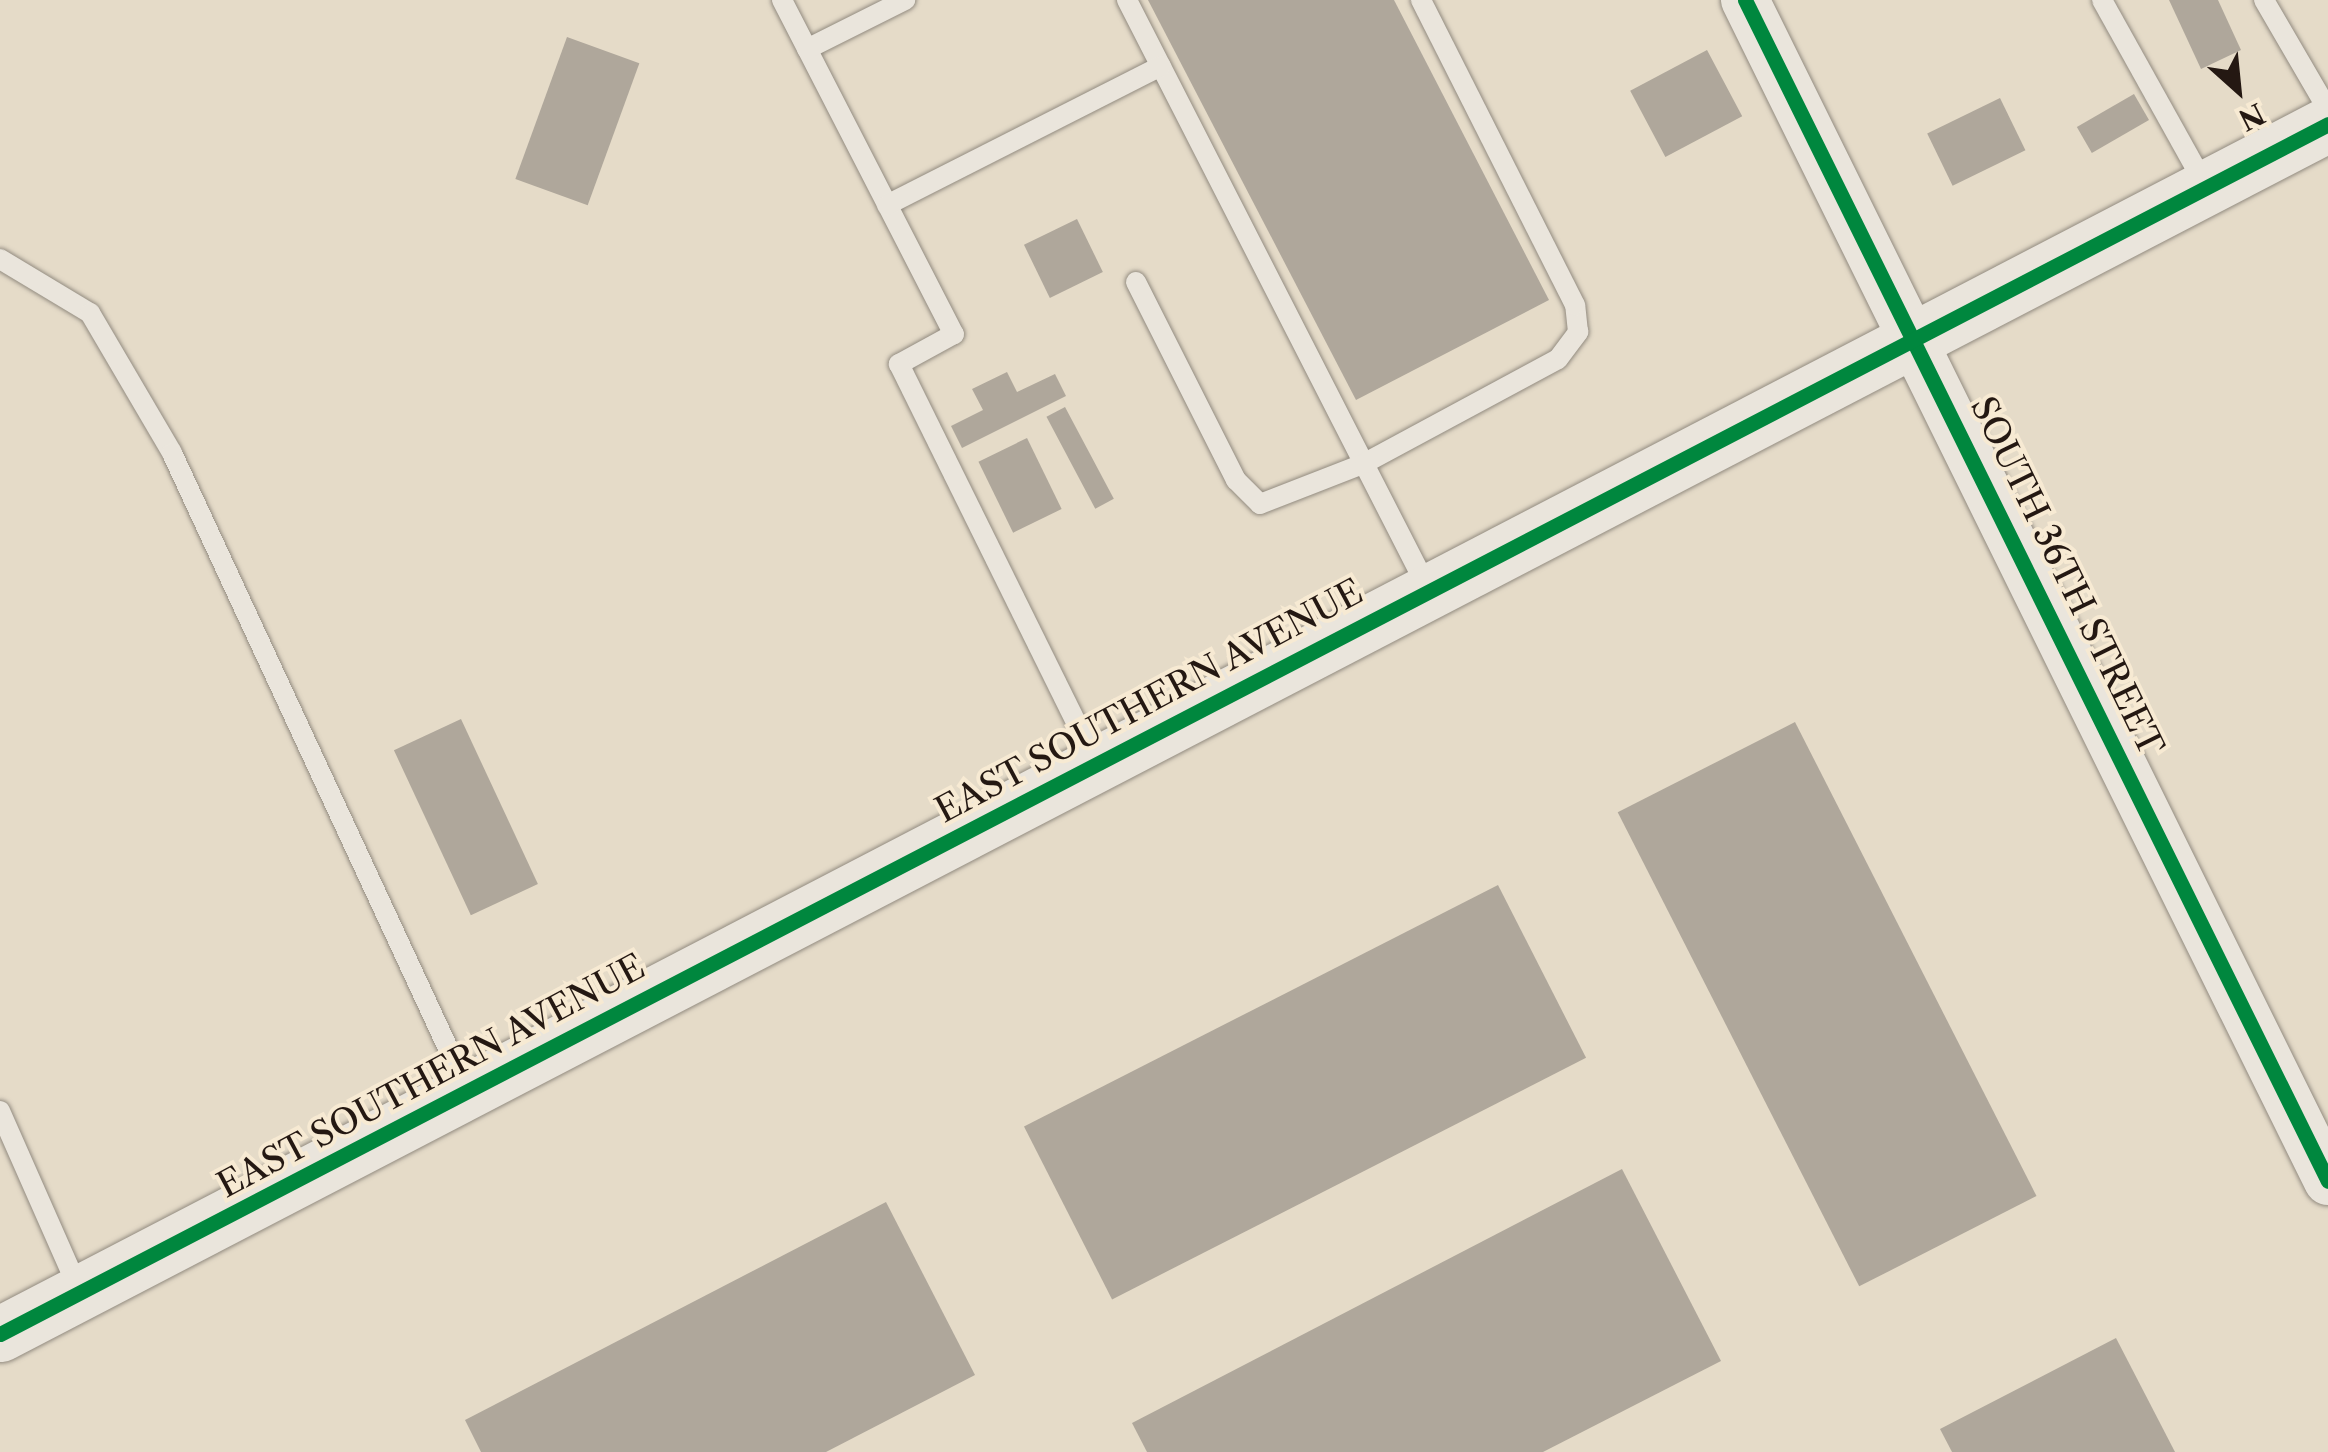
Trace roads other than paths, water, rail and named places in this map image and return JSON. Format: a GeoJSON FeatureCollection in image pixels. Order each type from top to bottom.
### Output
{"type":"FeatureCollection","features":[{"type":"Feature","properties":{"kind":"main road","name":"EAST SOUTHERN AVENUE"},"geometry":{"type":"LineString","coordinates":[[0,1334],[2328,124]]}},
{"type":"Feature","properties":{"kind":"street","name":"SOUTH 36TH STREET"},"geometry":{"type":"LineString","coordinates":[[1752,2],[2328,1181]]}},
{"type":"Feature","properties":{"kind":"lane"},"geometry":{"type":"LineString","coordinates":[[782,0],[954,334],[899,364],[1096,762]]}},
{"type":"Feature","properties":{"kind":"lane"},"geometry":{"type":"LineString","coordinates":[[808,49],[905,0]]}},
{"type":"Feature","properties":{"kind":"lane"},"geometry":{"type":"LineString","coordinates":[[1127,0],[1428,589]]}},
{"type":"Feature","properties":{"kind":"lane"},"geometry":{"type":"LineString","coordinates":[[1136,282],[1236,480],[1260,504],[1365,462],[1558,358],[1578,332],[1574,305],[1420,0]]}},
{"type":"Feature","properties":{"kind":"lane"},"geometry":{"type":"LineString","coordinates":[[2264,0],[2328,110]]}},
{"type":"Feature","properties":{"kind":"lane"},"geometry":{"type":"LineString","coordinates":[[2100,4],[2206,187]]}},
{"type":"Feature","properties":{"kind":"lane"},"geometry":{"type":"LineString","coordinates":[[887,205],[1161,66]]}},
{"type":"Feature","properties":{"kind":"lane"},"geometry":{"type":"LineString","coordinates":[[0,260],[90,313],[172,453],[468,1090]]}},
{"type":"Feature","properties":{"kind":"lane"},"geometry":{"type":"LineString","coordinates":[[0,1111],[80,1292]]}}]}
